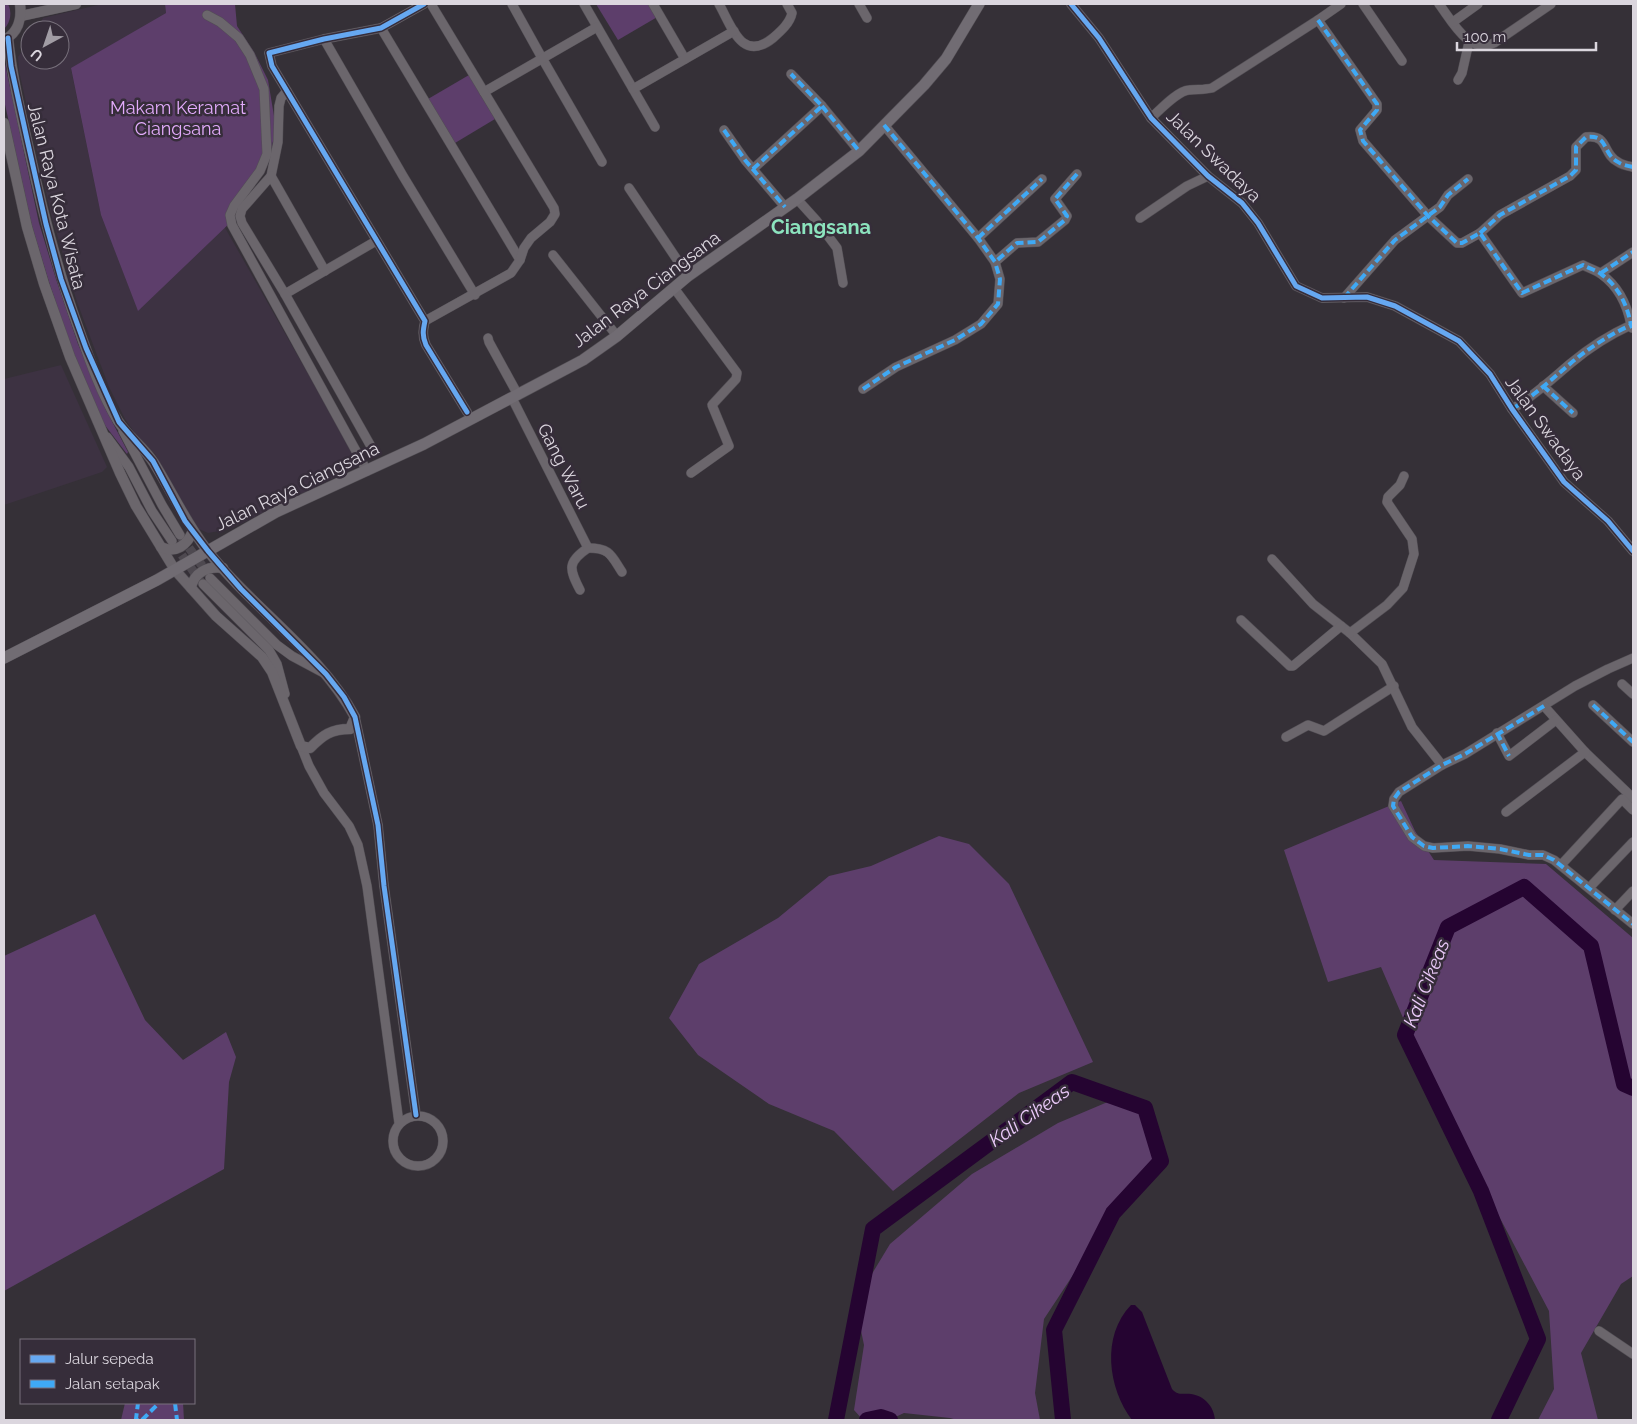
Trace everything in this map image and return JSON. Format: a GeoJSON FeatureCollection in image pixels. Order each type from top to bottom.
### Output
{"type":"FeatureCollection","features":[{"type":"Feature","properties":{"kind":"main road","name":"Jalan Raya Ciangsana"},"geometry":{"type":"LineString","coordinates":[[4,658],[175,570],[276,512],[424,444],[583,360],[617,336],[688,276],[797,199],[859,151],[924,85],[946,59],[979,4]]}},
{"type":"Feature","properties":{"kind":"street"},"geometry":{"type":"LineString","coordinates":[[6,39],[14,32],[21,16],[20,4]]}},
{"type":"Feature","properties":{"kind":"street"},"geometry":{"type":"LineString","coordinates":[[21,16],[76,4]]}},
{"type":"Feature","properties":{"kind":"street"},"geometry":{"type":"LineString","coordinates":[[424,4],[381,28],[324,39],[269,53],[272,66],[286,92],[425,321],[423,338],[467,412]]}},
{"type":"Feature","properties":{"kind":"street"},"geometry":{"type":"LineString","coordinates":[[425,321],[512,273],[531,238],[550,222],[555,214],[554,208],[431,4]]}},
{"type":"Feature","properties":{"kind":"street"},"geometry":{"type":"LineString","coordinates":[[512,4],[602,162]]}},
{"type":"Feature","properties":{"kind":"street"},"geometry":{"type":"LineString","coordinates":[[584,4],[655,127]]}},
{"type":"Feature","properties":{"kind":"street"},"geometry":{"type":"LineString","coordinates":[[653,4],[685,59]]}},
{"type":"Feature","properties":{"kind":"street"},"geometry":{"type":"LineString","coordinates":[[719,4],[739,40],[754,48],[764,44],[773,37],[791,19],[792,13],[787,4]]}},
{"type":"Feature","properties":{"kind":"street"},"geometry":{"type":"LineString","coordinates":[[859,4],[867,18]]}},
{"type":"Feature","properties":{"kind":"street","name":"Jalan Swadaya"},"geometry":{"type":"LineString","coordinates":[[1071,4],[1099,38],[1151,118],[1208,176],[1242,203],[1258,222],[1296,286],[1322,298],[1367,297],[1395,306],[1458,341],[1490,374],[1564,482],[1608,521],[1633,551]]}},
{"type":"Feature","properties":{"kind":"street"},"geometry":{"type":"LineString","coordinates":[[1151,118],[1180,93],[1187,90],[1212,88],[1341,4]]}},
{"type":"Feature","properties":{"kind":"street"},"geometry":{"type":"LineString","coordinates":[[1363,4],[1402,61]]}},
{"type":"Feature","properties":{"kind":"street"},"geometry":{"type":"LineString","coordinates":[[1439,4],[1469,42],[1480,46],[1488,46],[1551,4]]}},
{"type":"Feature","properties":{"kind":"street"},"geometry":{"type":"LineString","coordinates":[[1453,22],[1478,4]]}},
{"type":"Feature","properties":{"kind":"street"},"geometry":{"type":"LineString","coordinates":[[207,15],[220,22],[239,38],[250,55],[264,88],[268,139],[267,154],[260,171],[234,206],[230,215],[232,226],[367,471]]}},
{"type":"Feature","properties":{"kind":"street"},"geometry":{"type":"LineString","coordinates":[[1318,20],[1377,104],[1376,110],[1360,130],[1362,141],[1428,216],[1457,243],[1462,243],[1480,233],[1500,215],[1570,176],[1576,170],[1576,147],[1586,137],[1595,136],[1600,139],[1618,163],[1633,167]]}},
{"type":"Feature","properties":{"kind":"street"},"geometry":{"type":"LineString","coordinates":[[484,92],[597,27]]}},
{"type":"Feature","properties":{"kind":"street"},"geometry":{"type":"LineString","coordinates":[[381,28],[520,260]]}},
{"type":"Feature","properties":{"kind":"street"},"geometry":{"type":"LineString","coordinates":[[633,89],[734,31]]}},
{"type":"Feature","properties":{"kind":"street","name":"Jalan Raya Kota Wisata"},"geometry":{"type":"LineString","coordinates":[[6,39],[46,224],[61,279],[86,348],[119,422],[153,461],[186,521],[208,551],[241,589],[326,674],[344,697],[355,717]]}},
{"type":"Feature","properties":{"kind":"street"},"geometry":{"type":"LineString","coordinates":[[324,39],[403,176],[475,294]]}},
{"type":"Feature","properties":{"kind":"street"},"geometry":{"type":"LineString","coordinates":[[1458,80],[1462,73],[1469,42]]}},
{"type":"Feature","properties":{"kind":"street"},"geometry":{"type":"LineString","coordinates":[[791,74],[822,106],[859,151]]}},
{"type":"Feature","properties":{"kind":"street"},"geometry":{"type":"LineString","coordinates":[[286,92],[281,98],[279,106],[278,142],[271,176],[242,209],[240,216],[242,223],[285,294],[373,450]]}},
{"type":"Feature","properties":{"kind":"street"},"geometry":{"type":"LineString","coordinates":[[753,169],[822,106]]}},
{"type":"Feature","properties":{"kind":"street","name":"Jalan Raya Kota Wisata"},"geometry":{"type":"LineString","coordinates":[[4,123],[27,227],[44,284],[70,357],[134,502],[175,570],[216,616],[262,657],[272,672],[292,724],[306,747]]}},
{"type":"Feature","properties":{"kind":"street"},"geometry":{"type":"LineString","coordinates":[[863,389],[896,367],[955,340],[980,324],[998,304],[1000,279],[995,262],[978,238],[884,125]]}},
{"type":"Feature","properties":{"kind":"street"},"geometry":{"type":"LineString","coordinates":[[724,130],[785,207]]}},
{"type":"Feature","properties":{"kind":"street"},"geometry":{"type":"LineString","coordinates":[[995,262],[1017,243],[1038,242],[1065,220],[1067,216],[1054,199],[1077,174]]}},
{"type":"Feature","properties":{"kind":"street"},"geometry":{"type":"LineString","coordinates":[[271,176],[325,271]]}},
{"type":"Feature","properties":{"kind":"street"},"geometry":{"type":"LineString","coordinates":[[1140,218],[1187,186],[1208,176]]}},
{"type":"Feature","properties":{"kind":"street"},"geometry":{"type":"LineString","coordinates":[[978,238],[1042,179]]}},
{"type":"Feature","properties":{"kind":"street"},"geometry":{"type":"LineString","coordinates":[[1344,298],[1395,240],[1440,207],[1448,195],[1468,179]]}},
{"type":"Feature","properties":{"kind":"street"},"geometry":{"type":"LineString","coordinates":[[629,188],[688,276]]}},
{"type":"Feature","properties":{"kind":"street"},"geometry":{"type":"LineString","coordinates":[[797,199],[837,248],[843,283]]}},
{"type":"Feature","properties":{"kind":"street"},"geometry":{"type":"LineString","coordinates":[[1480,233],[1522,293],[1583,265],[1601,273],[1622,296],[1632,327],[1615,332],[1543,386],[1528,400],[1512,408]]}},
{"type":"Feature","properties":{"kind":"street"},"geometry":{"type":"LineString","coordinates":[[285,294],[376,241]]}},
{"type":"Feature","properties":{"kind":"street"},"geometry":{"type":"LineString","coordinates":[[1601,273],[1633,252]]}},
{"type":"Feature","properties":{"kind":"street"},"geometry":{"type":"LineString","coordinates":[[553,255],[617,336]]}},
{"type":"Feature","properties":{"kind":"street"},"geometry":{"type":"LineString","coordinates":[[674,288],[737,373],[736,379],[712,405],[729,446],[692,473]]}},
{"type":"Feature","properties":{"kind":"street","name":"Gang Waru"},"geometry":{"type":"LineString","coordinates":[[488,338],[588,548]]}},
{"type":"Feature","properties":{"kind":"street"},"geometry":{"type":"LineString","coordinates":[[1543,386],[1573,413]]}},
{"type":"Feature","properties":{"kind":"street"},"geometry":{"type":"LineString","coordinates":[[119,422],[162,505],[180,535]]}},
{"type":"Feature","properties":{"kind":"street"},"geometry":{"type":"LineString","coordinates":[[98,424],[129,466],[152,511],[172,541]]}},
{"type":"Feature","properties":{"kind":"street"},"geometry":{"type":"LineString","coordinates":[[1350,633],[1387,605],[1403,588],[1414,554],[1412,539],[1387,502],[1388,497],[1400,485],[1404,476]]}},
{"type":"Feature","properties":{"kind":"street"},"geometry":{"type":"LineString","coordinates":[[161,546],[168,550],[174,550],[184,545],[190,539],[193,531]]}},
{"type":"Feature","properties":{"kind":"street"},"geometry":{"type":"LineString","coordinates":[[580,590],[571,572],[572,563],[578,554],[588,548],[601,548],[607,552],[622,572]]}},
{"type":"Feature","properties":{"kind":"street"},"geometry":{"type":"LineString","coordinates":[[1272,559],[1313,604],[1350,633],[1382,664],[1412,726],[1442,765]]}},
{"type":"Feature","properties":{"kind":"street"},"geometry":{"type":"LineString","coordinates":[[191,588],[194,577],[206,568],[222,568]]}},
{"type":"Feature","properties":{"kind":"street"},"geometry":{"type":"LineString","coordinates":[[292,724],[277,664],[270,650],[206,581],[277,645],[292,656],[326,674]]}},
{"type":"Feature","properties":{"kind":"street"},"geometry":{"type":"LineString","coordinates":[[1241,620],[1290,666],[1293,666],[1341,626]]}},
{"type":"Feature","properties":{"kind":"street"},"geometry":{"type":"LineString","coordinates":[[1633,658],[1575,686],[1465,754],[1442,765],[1399,792],[1394,799],[1393,806],[1412,837],[1424,846],[1433,848],[1468,846],[1500,849],[1529,855],[1543,855],[1561,865],[1633,924]]}},
{"type":"Feature","properties":{"kind":"street"},"geometry":{"type":"LineString","coordinates":[[1622,684],[1633,694]]}},
{"type":"Feature","properties":{"kind":"street"},"geometry":{"type":"LineString","coordinates":[[1286,738],[1308,725],[1324,730],[1394,686]]}},
{"type":"Feature","properties":{"kind":"street"},"geometry":{"type":"LineString","coordinates":[[1593,705],[1633,742]]}},
{"type":"Feature","properties":{"kind":"street"},"geometry":{"type":"LineString","coordinates":[[1544,706],[1585,752],[1633,798]]}},
{"type":"Feature","properties":{"kind":"street"},"geometry":{"type":"LineString","coordinates":[[350,729],[355,717]]}},
{"type":"Feature","properties":{"kind":"street"},"geometry":{"type":"LineString","coordinates":[[355,717],[378,825],[384,886],[416,1116]]}},
{"type":"Feature","properties":{"kind":"street"},"geometry":{"type":"LineString","coordinates":[[1498,733],[1509,756],[1556,720]]}},
{"type":"Feature","properties":{"kind":"street"},"geometry":{"type":"LineString","coordinates":[[360,739],[350,729],[338,729],[306,747],[309,766],[324,793],[349,826],[358,845],[367,886],[399,1123]]}},
{"type":"Feature","properties":{"kind":"street"},"geometry":{"type":"LineString","coordinates":[[1506,812],[1585,752]]}},
{"type":"Feature","properties":{"kind":"street"},"geometry":{"type":"LineString","coordinates":[[1561,865],[1622,799],[1633,810]]}},
{"type":"Feature","properties":{"kind":"street"},"geometry":{"type":"LineString","coordinates":[[1589,888],[1633,842]]}},
{"type":"Feature","properties":{"kind":"street"},"geometry":{"type":"LineString","coordinates":[[1614,910],[1633,891]]}},
{"type":"Feature","properties":{"kind":"street"},"geometry":{"type":"LineString","coordinates":[[416,1116],[434,1121],[440,1129],[443,1138],[442,1148],[438,1157],[422,1167],[403,1162],[395,1154],[392,1143],[393,1132],[399,1123],[407,1118],[416,1116]]}},
{"type":"Feature","properties":{"kind":"street"},"geometry":{"type":"LineString","coordinates":[[1599,1331],[1633,1354]]}},
{"type":"Feature","properties":{"kind":"shaded area"},"geometry":{"type":"Polygon","coordinates":[[[102,4],[165,4],[166,13],[71,69],[101,215],[138,310],[224,226],[360,465],[230,529],[208,533],[199,529],[182,505],[155,454],[137,436],[125,419],[109,387],[77,302],[51,214],[19,71],[18,57],[20,54],[20,70],[70,70],[70,20],[42,20],[43,18],[102,4]]]}},
{"type":"Feature","properties":{"kind":"shaded area"},"geometry":{"type":"Polygon","coordinates":[[[61,365],[107,467],[102,472],[4,505],[4,379],[61,365]]]}},
{"type":"Feature","properties":{"kind":"shaded area"},"geometry":{"type":"Polygon","coordinates":[[[1131,1305],[1135,1305],[1142,1312],[1172,1389],[1179,1393],[1201,1397],[1211,1407],[1215,1420],[1132,1420],[1118,1393],[1113,1378],[1111,1362],[1115,1332],[1121,1318],[1131,1305]]]}},
{"type":"Feature","properties":{"kind":"green space"},"geometry":{"type":"Polygon","coordinates":[[[4,4],[8,4],[10,14],[4,29],[4,4]]]}},
{"type":"Feature","properties":{"kind":"green space","name":"Makam Keramat Ciangsana"},"geometry":{"type":"Polygon","coordinates":[[[165,4],[235,4],[237,26],[254,52],[268,80],[276,128],[268,163],[237,203],[234,219],[138,311],[101,215],[71,68],[166,13],[165,4]]]}},
{"type":"Feature","properties":{"kind":"green space"},"geometry":{"type":"Polygon","coordinates":[[[596,4],[651,4],[659,16],[618,40],[596,4]]]}},
{"type":"Feature","properties":{"kind":"green space"},"geometry":{"type":"Polygon","coordinates":[[[4,59],[39,223],[56,279],[78,344],[106,410],[128,452],[127,454],[104,424],[71,347],[49,282],[32,226],[4,100],[4,59]]]}},
{"type":"Feature","properties":{"kind":"green space"},"geometry":{"type":"Polygon","coordinates":[[[469,75],[495,119],[455,143],[428,99],[469,75]]]}},
{"type":"Feature","properties":{"kind":"green space"},"geometry":{"type":"Polygon","coordinates":[[[1401,801],[1415,831],[1434,860],[1546,864],[1633,938],[1633,1276],[1621,1284],[1581,1353],[1598,1420],[1538,1420],[1554,1389],[1549,1311],[1443,1110],[1381,967],[1328,982],[1284,850],[1401,801]]]}},
{"type":"Feature","properties":{"kind":"green space"},"geometry":{"type":"Polygon","coordinates":[[[939,836],[969,844],[1009,884],[1093,1062],[1019,1093],[893,1191],[834,1131],[769,1104],[698,1055],[669,1018],[699,964],[778,918],[829,876],[871,866],[939,836]]]}},
{"type":"Feature","properties":{"kind":"green space"},"geometry":{"type":"Polygon","coordinates":[[[95,914],[145,1020],[183,1060],[226,1032],[236,1057],[229,1082],[224,1169],[4,1291],[4,956],[95,914]]]}},
{"type":"Feature","properties":{"kind":"green space"},"geometry":{"type":"Polygon","coordinates":[[[1110,1101],[1152,1118],[1163,1140],[1150,1171],[1098,1237],[1044,1319],[1035,1393],[1040,1420],[957,1420],[904,1413],[889,1420],[863,1420],[854,1410],[864,1345],[855,1302],[890,1244],[972,1174],[1058,1123],[1110,1101]]]}},
{"type":"Feature","properties":{"kind":"green space"},"geometry":{"type":"Polygon","coordinates":[[[125,1404],[183,1404],[184,1420],[121,1420],[125,1404]]]}},
{"type":"Feature","properties":{"kind":"waterway","name":"Kali Cikeas"},"geometry":{"type":"LineString","coordinates":[[1499,1420],[1538,1339],[1481,1191],[1405,1035],[1448,927],[1524,887],[1591,946],[1624,1084],[1633,1088]]}},
{"type":"Feature","properties":{"kind":"waterway","name":"Kali Cikeas"},"geometry":{"type":"LineString","coordinates":[[836,1420],[873,1229],[1072,1082],[1145,1108],[1161,1161],[1113,1213],[1054,1330],[1063,1420]]}},
{"type":"Feature","properties":{"kind":"waterway","name":"Kali Cikeas"},"geometry":{"type":"LineString","coordinates":[[867,1420],[881,1417],[890,1420]]}},
{"type":"Feature","properties":{"kind":"tunnel"},"geometry":{"type":"LineString","coordinates":[[181,537],[209,575]]}},
{"type":"Feature","properties":{"kind":"tunnel"},"geometry":{"type":"LineString","coordinates":[[174,544],[201,582]]}},
{"type":"Feature","properties":{"kind":"marked path"},"geometry":{"type":"LineString","coordinates":[[1318,20],[1377,104],[1377,110],[1360,130],[1363,141],[1428,216],[1457,243],[1462,243],[1480,233],[1522,293],[1583,265],[1597,271],[1617,290],[1627,310],[1631,325]]}},
{"type":"Feature","properties":{"kind":"marked path"},"geometry":{"type":"LineString","coordinates":[[753,169],[822,106],[791,74]]}},
{"type":"Feature","properties":{"kind":"marked path"},"geometry":{"type":"LineString","coordinates":[[822,106],[859,151]]}},
{"type":"Feature","properties":{"kind":"marked path"},"geometry":{"type":"LineString","coordinates":[[884,125],[978,238],[995,262],[1017,243],[1038,242],[1065,220],[1067,216],[1055,199],[1077,174]]}},
{"type":"Feature","properties":{"kind":"marked path"},"geometry":{"type":"LineString","coordinates":[[724,130],[745,160],[785,207]]}},
{"type":"Feature","properties":{"kind":"marked path"},"geometry":{"type":"LineString","coordinates":[[1480,233],[1500,215],[1570,176],[1576,170],[1576,147],[1586,137],[1593,137],[1602,141],[1613,159],[1621,164],[1633,167]]}},
{"type":"Feature","properties":{"kind":"marked path"},"geometry":{"type":"LineString","coordinates":[[978,238],[1042,179]]}},
{"type":"Feature","properties":{"kind":"marked path"},"geometry":{"type":"LineString","coordinates":[[1344,298],[1395,240],[1440,207],[1448,195],[1468,179]]}},
{"type":"Feature","properties":{"kind":"marked path"},"geometry":{"type":"LineString","coordinates":[[1601,273],[1633,252]]}},
{"type":"Feature","properties":{"kind":"marked path"},"geometry":{"type":"LineString","coordinates":[[863,389],[896,367],[955,340],[981,324],[998,304],[1000,279],[995,262]]}},
{"type":"Feature","properties":{"kind":"marked path"},"geometry":{"type":"LineString","coordinates":[[1512,409],[1592,347],[1631,325],[1632,328]]}},
{"type":"Feature","properties":{"kind":"marked path"},"geometry":{"type":"LineString","coordinates":[[1543,386],[1573,413]]}},
{"type":"Feature","properties":{"kind":"marked path"},"geometry":{"type":"LineString","coordinates":[[1593,705],[1633,742]]}},
{"type":"Feature","properties":{"kind":"marked path"},"geometry":{"type":"LineString","coordinates":[[1544,706],[1399,792],[1394,799],[1393,806],[1412,837],[1424,846],[1433,848],[1468,846],[1500,849],[1529,855],[1543,855],[1554,860],[1633,924]]}},
{"type":"Feature","properties":{"kind":"marked path"},"geometry":{"type":"LineString","coordinates":[[1497,733],[1509,756]]}},
{"type":"Feature","properties":{"kind":"marked path"},"geometry":{"type":"LineString","coordinates":[[138,1404],[136,1419],[138,1420]]}},
{"type":"Feature","properties":{"kind":"marked path"},"geometry":{"type":"LineString","coordinates":[[142,1420],[158,1404]]}},
{"type":"Feature","properties":{"kind":"marked path"},"geometry":{"type":"LineString","coordinates":[[175,1404],[177,1420]]}},
{"type":"Feature","properties":{"kind":"cycle path"},"geometry":{"type":"LineString","coordinates":[[424,4],[381,28],[324,39],[269,53],[272,66],[425,321],[423,333],[426,345],[467,412]]}},
{"type":"Feature","properties":{"kind":"cycle path"},"geometry":{"type":"LineString","coordinates":[[1071,4],[1099,38],[1151,118],[1208,176],[1242,203],[1258,223],[1296,286],[1322,298],[1367,297],[1395,306],[1459,341],[1490,374],[1512,409],[1564,482],[1608,521],[1633,551]]}},
{"type":"Feature","properties":{"kind":"cycle path"},"geometry":{"type":"LineString","coordinates":[[8,38],[11,66],[27,139],[46,224],[61,279],[86,348],[119,422],[153,461],[185,521],[208,551],[241,589],[326,674],[344,697],[355,717],[378,825],[384,886],[416,1115]]}},
{"type":"Feature","properties":{"kind":"district","name":"Ciangsana"},"geometry":{"type":"Point","coordinates":[821,227]}}]}
